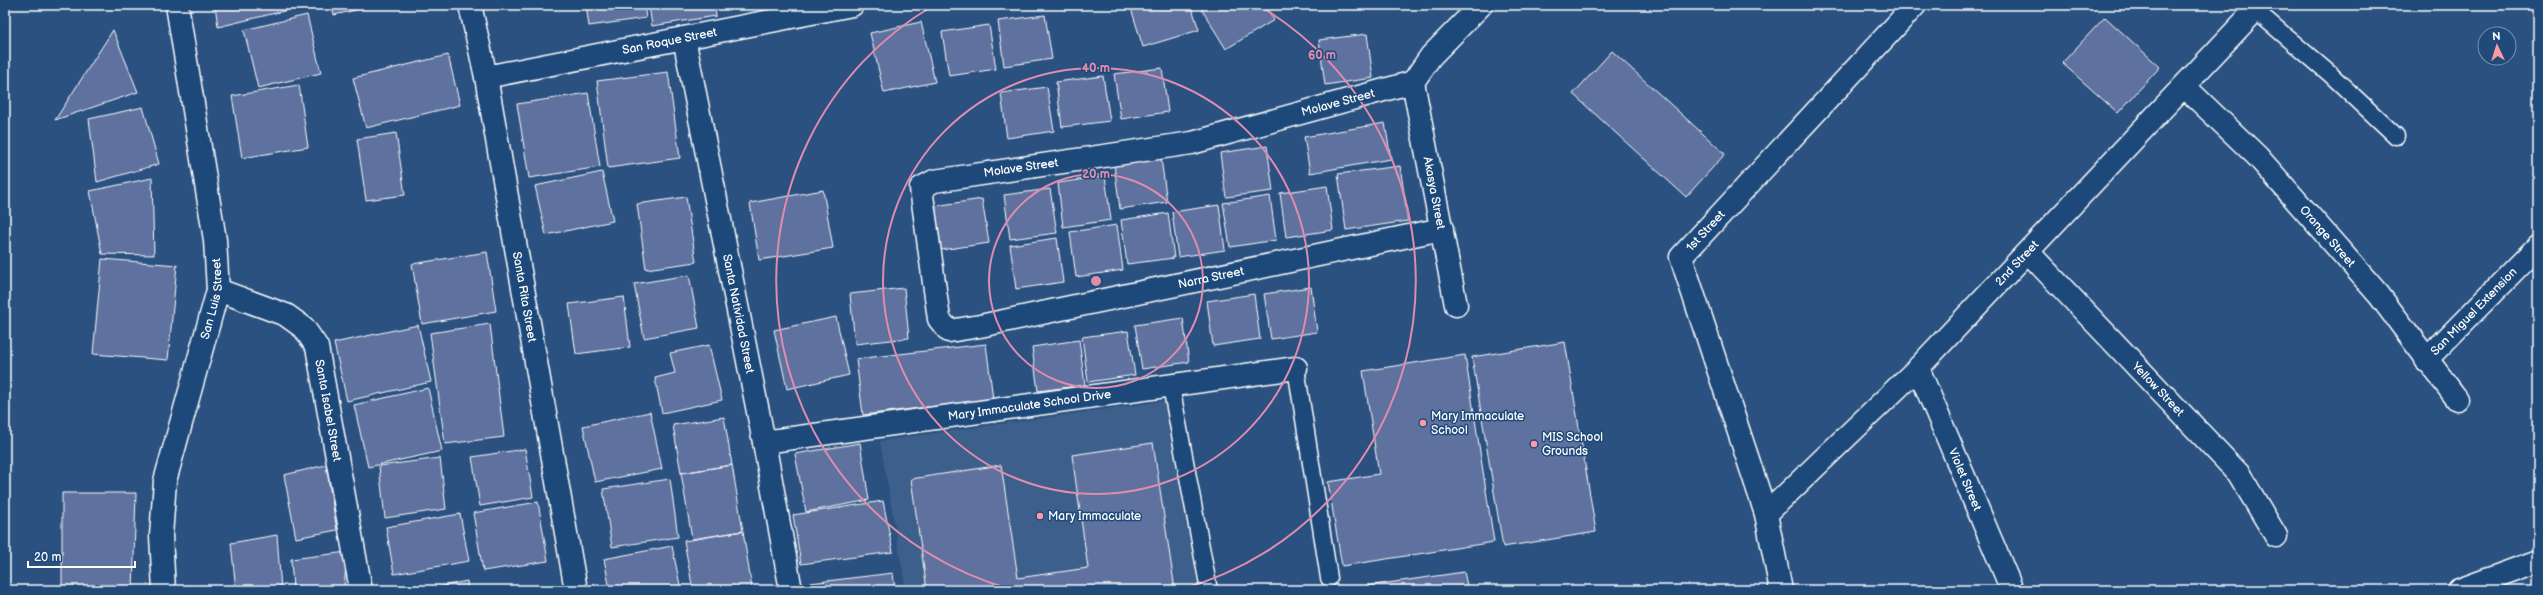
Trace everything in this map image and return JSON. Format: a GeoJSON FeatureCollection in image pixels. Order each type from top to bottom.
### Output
{"type":"FeatureCollection","features":[{"type":"Feature","properties":{"kind":"street","name":"San Luis Street"},"geometry":{"type":"LineString","coordinates":[[164,590],[160,536],[165,480],[218,290],[215,240],[176,5]]}},
{"type":"Feature","properties":{"kind":"street","name":"Santa Rita Street"},"geometry":{"type":"LineString","coordinates":[[470,5],[486,77],[576,590]]}},
{"type":"Feature","properties":{"kind":"street","name":"San Roque Street"},"geometry":{"type":"LineString","coordinates":[[486,77],[852,5]]}},
{"type":"Feature","properties":{"kind":"street"},"geometry":{"type":"LineString","coordinates":[[1413,82],[1430,56],[1481,5]]}},
{"type":"Feature","properties":{"kind":"street","name":"1st Street"},"geometry":{"type":"LineString","coordinates":[[1766,514],[1681,257],[1915,5]]}},
{"type":"Feature","properties":{"kind":"street","name":"2nd Street"},"geometry":{"type":"LineString","coordinates":[[1766,514],[1918,368],[2258,8]]}},
{"type":"Feature","properties":{"kind":"street","name":"Santa Natividad Street"},"geometry":{"type":"LineString","coordinates":[[684,38],[764,442],[791,590]]}},
{"type":"Feature","properties":{"kind":"street","name":"Akasya Street"},"geometry":{"type":"LineString","coordinates":[[1413,82],[1456,304]]}},
{"type":"Feature","properties":{"kind":"street","name":"Molave Street"},"geometry":{"type":"LineString","coordinates":[[980,326],[949,330],[939,319],[921,188],[934,181],[1192,143],[1413,82]]}},
{"type":"Feature","properties":{"kind":"street","name":"Orange Street"},"geometry":{"type":"LineString","coordinates":[[2184,86],[2258,157],[2379,295],[2457,400]]}},
{"type":"Feature","properties":{"kind":"street","name":"Narra Street"},"geometry":{"type":"LineString","coordinates":[[980,326],[1442,229]]}},
{"type":"Feature","properties":{"kind":"street","name":"San Miguel Extension"},"geometry":{"type":"LineString","coordinates":[[2426,360],[2538,246]]}},
{"type":"Feature","properties":{"kind":"street","name":"Yellow Street"},"geometry":{"type":"LineString","coordinates":[[2028,252],[2239,474],[2276,536]]}},
{"type":"Feature","properties":{"kind":"street","name":"Santa Isabel Street"},"geometry":{"type":"LineString","coordinates":[[218,290],[286,315],[304,328],[317,347],[361,590]]}},
{"type":"Feature","properties":{"kind":"street","name":"Mary Immaculate School Drive"},"geometry":{"type":"LineString","coordinates":[[764,442],[1296,368]]}},
{"type":"Feature","properties":{"kind":"street","name":"Violet Street"},"geometry":{"type":"LineString","coordinates":[[1918,368],[2012,590]]}},
{"type":"Feature","properties":{"kind":"street"},"geometry":{"type":"LineString","coordinates":[[1766,514],[1781,590]]}},
{"type":"Feature","properties":{"kind":"street"},"geometry":{"type":"LineString","coordinates":[[2459,590],[2538,561]]}},
{"type":"Feature","properties":{"kind":"lane"},"geometry":{"type":"LineString","coordinates":[[2258,8],[2396,136]]}},
{"type":"Feature","properties":{"kind":"lane"},"geometry":{"type":"LineString","coordinates":[[1296,368],[1329,578]]}},
{"type":"Feature","properties":{"kind":"lane"},"geometry":{"type":"LineString","coordinates":[[1171,386],[1209,590]]}},
{"type":"Feature","properties":{"kind":"shaded area","name":"Mary Immaculate"},"geometry":{"type":"Polygon","coordinates":[[[1171,400],[1198,590],[906,590],[880,441],[1171,400]]]}},
{"type":"Feature","properties":{"kind":"building"},"geometry":{"type":"Polygon","coordinates":[[[215,5],[292,5],[292,9],[218,27],[215,5]]]}},
{"type":"Feature","properties":{"kind":"building"},"geometry":{"type":"Polygon","coordinates":[[[332,5],[378,5],[334,15],[332,5]]]}},
{"type":"Feature","properties":{"kind":"building"},"geometry":{"type":"Polygon","coordinates":[[[586,5],[644,5],[646,18],[589,26],[586,5]]]}},
{"type":"Feature","properties":{"kind":"building"},"geometry":{"type":"Polygon","coordinates":[[[649,5],[715,5],[716,16],[652,26],[649,5]]]}},
{"type":"Feature","properties":{"kind":"building"},"geometry":{"type":"Polygon","coordinates":[[[1130,5],[1191,5],[1199,30],[1143,47],[1130,5]]]}},
{"type":"Feature","properties":{"kind":"building"},"geometry":{"type":"Polygon","coordinates":[[[1199,5],[1265,5],[1274,20],[1226,49],[1199,5]]]}},
{"type":"Feature","properties":{"kind":"building"},"geometry":{"type":"Polygon","coordinates":[[[307,15],[321,73],[258,88],[244,30],[307,15]]]}},
{"type":"Feature","properties":{"kind":"building"},"geometry":{"type":"Polygon","coordinates":[[[1045,15],[1052,59],[1004,66],[998,21],[1045,15]]]}},
{"type":"Feature","properties":{"kind":"building"},"geometry":{"type":"Polygon","coordinates":[[[2105,17],[2160,67],[2118,113],[2062,63],[2105,17]]]}},
{"type":"Feature","properties":{"kind":"building"},"geometry":{"type":"Polygon","coordinates":[[[921,22],[935,82],[884,93],[870,33],[921,22]]]}},
{"type":"Feature","properties":{"kind":"building"},"geometry":{"type":"Polygon","coordinates":[[[989,25],[996,69],[949,76],[942,32],[989,25]]]}},
{"type":"Feature","properties":{"kind":"building"},"geometry":{"type":"Polygon","coordinates":[[[113,30],[138,92],[55,120],[113,30]]]}},
{"type":"Feature","properties":{"kind":"building"},"geometry":{"type":"Polygon","coordinates":[[[1367,34],[1373,78],[1325,85],[1319,40],[1367,34]]]}},
{"type":"Feature","properties":{"kind":"building"},"geometry":{"type":"Polygon","coordinates":[[[1612,51],[1725,154],[1686,197],[1573,94],[1612,51]]]}},
{"type":"Feature","properties":{"kind":"building"},"geometry":{"type":"Polygon","coordinates":[[[448,55],[460,105],[366,128],[353,78],[448,55]]]}},
{"type":"Feature","properties":{"kind":"building"},"geometry":{"type":"Polygon","coordinates":[[[1162,68],[1168,112],[1121,119],[1114,74],[1162,68]]]}},
{"type":"Feature","properties":{"kind":"building"},"geometry":{"type":"Polygon","coordinates":[[[668,72],[680,158],[608,168],[597,81],[668,72]]]}},
{"type":"Feature","properties":{"kind":"building"},"geometry":{"type":"Polygon","coordinates":[[[1103,76],[1110,121],[1062,127],[1056,82],[1103,76]]]}},
{"type":"Feature","properties":{"kind":"building"},"geometry":{"type":"Polygon","coordinates":[[[299,85],[308,147],[242,158],[232,96],[299,85]]]}},
{"type":"Feature","properties":{"kind":"building"},"geometry":{"type":"Polygon","coordinates":[[[1047,87],[1054,131],[1007,138],[1001,93],[1047,87]]]}},
{"type":"Feature","properties":{"kind":"building"},"geometry":{"type":"Polygon","coordinates":[[[588,93],[600,167],[529,178],[517,104],[588,93]]]}},
{"type":"Feature","properties":{"kind":"building"},"geometry":{"type":"Polygon","coordinates":[[[143,107],[159,164],[97,182],[89,119],[143,107]]]}},
{"type":"Feature","properties":{"kind":"building"},"geometry":{"type":"Polygon","coordinates":[[[1385,123],[1391,159],[1310,173],[1304,137],[1385,123]]]}},
{"type":"Feature","properties":{"kind":"building"},"geometry":{"type":"Polygon","coordinates":[[[396,133],[405,195],[366,200],[357,139],[396,133]]]}},
{"type":"Feature","properties":{"kind":"building"},"geometry":{"type":"Polygon","coordinates":[[[1267,146],[1273,191],[1226,197],[1220,153],[1267,146]]]}},
{"type":"Feature","properties":{"kind":"building"},"geometry":{"type":"Polygon","coordinates":[[[1161,158],[1167,202],[1120,209],[1114,164],[1161,158]]]}},
{"type":"Feature","properties":{"kind":"building"},"geometry":{"type":"Polygon","coordinates":[[[1400,166],[1408,221],[1346,230],[1338,174],[1400,166]]]}},
{"type":"Feature","properties":{"kind":"building"},"geometry":{"type":"Polygon","coordinates":[[[602,172],[613,221],[546,235],[535,186],[602,172]]]}},
{"type":"Feature","properties":{"kind":"building"},"geometry":{"type":"Polygon","coordinates":[[[1105,176],[1111,220],[1063,227],[1058,183],[1105,176]]]}},
{"type":"Feature","properties":{"kind":"building"},"geometry":{"type":"Polygon","coordinates":[[[152,178],[154,255],[102,254],[90,191],[152,178]]]}},
{"type":"Feature","properties":{"kind":"building"},"geometry":{"type":"Polygon","coordinates":[[[1327,186],[1333,230],[1286,237],[1280,193],[1327,186]]]}},
{"type":"Feature","properties":{"kind":"building"},"geometry":{"type":"Polygon","coordinates":[[[1050,189],[1057,233],[1010,239],[1004,195],[1050,189]]]}},
{"type":"Feature","properties":{"kind":"building"},"geometry":{"type":"Polygon","coordinates":[[[823,190],[833,248],[759,260],[750,203],[823,190]]]}},
{"type":"Feature","properties":{"kind":"building"},"geometry":{"type":"Polygon","coordinates":[[[1270,196],[1276,240],[1230,247],[1223,203],[1270,196]]]}},
{"type":"Feature","properties":{"kind":"building"},"geometry":{"type":"Polygon","coordinates":[[[686,197],[696,262],[646,269],[637,204],[686,197]]]}},
{"type":"Feature","properties":{"kind":"building"},"geometry":{"type":"Polygon","coordinates":[[[982,199],[989,243],[941,250],[935,206],[982,199]]]}},
{"type":"Feature","properties":{"kind":"building"},"geometry":{"type":"Polygon","coordinates":[[[1219,205],[1225,250],[1178,257],[1172,212],[1219,205]]]}},
{"type":"Feature","properties":{"kind":"building"},"geometry":{"type":"Polygon","coordinates":[[[1168,213],[1174,258],[1127,264],[1121,220],[1168,213]]]}},
{"type":"Feature","properties":{"kind":"building"},"geometry":{"type":"Polygon","coordinates":[[[1117,225],[1123,270],[1076,277],[1070,232],[1117,225]]]}},
{"type":"Feature","properties":{"kind":"building"},"geometry":{"type":"Polygon","coordinates":[[[1057,238],[1063,282],[1016,289],[1010,245],[1057,238]]]}},
{"type":"Feature","properties":{"kind":"building"},"geometry":{"type":"Polygon","coordinates":[[[487,252],[496,311],[422,324],[412,264],[487,252]]]}},
{"type":"Feature","properties":{"kind":"building"},"geometry":{"type":"Polygon","coordinates":[[[102,259],[177,265],[168,360],[93,354],[102,259]]]}},
{"type":"Feature","properties":{"kind":"building"},"geometry":{"type":"Polygon","coordinates":[[[689,275],[699,328],[644,338],[634,284],[689,275]]]}},
{"type":"Feature","properties":{"kind":"building"},"geometry":{"type":"Polygon","coordinates":[[[1311,287],[1317,332],[1271,339],[1264,294],[1311,287]]]}},
{"type":"Feature","properties":{"kind":"building"},"geometry":{"type":"Polygon","coordinates":[[[904,288],[909,338],[855,344],[850,294],[904,288]]]}},
{"type":"Feature","properties":{"kind":"building"},"geometry":{"type":"Polygon","coordinates":[[[1254,294],[1260,339],[1213,346],[1207,301],[1254,294]]]}},
{"type":"Feature","properties":{"kind":"building"},"geometry":{"type":"Polygon","coordinates":[[[624,297],[630,347],[576,354],[569,304],[624,297]]]}},
{"type":"Feature","properties":{"kind":"building"},"geometry":{"type":"Polygon","coordinates":[[[836,317],[849,375],[787,389],[774,330],[836,317]]]}},
{"type":"Feature","properties":{"kind":"building"},"geometry":{"type":"Polygon","coordinates":[[[1183,318],[1189,362],[1142,369],[1135,325],[1183,318]]]}},
{"type":"Feature","properties":{"kind":"building"},"geometry":{"type":"Polygon","coordinates":[[[490,324],[504,437],[445,444],[430,333],[490,324]]]}},
{"type":"Feature","properties":{"kind":"building"},"geometry":{"type":"Polygon","coordinates":[[[418,325],[431,382],[347,401],[334,343],[418,325]]]}},
{"type":"Feature","properties":{"kind":"building"},"geometry":{"type":"Polygon","coordinates":[[[1128,331],[1135,375],[1088,382],[1082,337],[1128,331]]]}},
{"type":"Feature","properties":{"kind":"building"},"geometry":{"type":"Polygon","coordinates":[[[1079,340],[1085,385],[1038,391],[1032,347],[1079,340]]]}},
{"type":"Feature","properties":{"kind":"building","name":"MIS School Grounds"},"geometry":{"type":"Polygon","coordinates":[[[1565,342],[1596,532],[1503,547],[1472,357],[1565,342]]]}},
{"type":"Feature","properties":{"kind":"building"},"geometry":{"type":"Polygon","coordinates":[[[986,344],[993,399],[863,415],[856,359],[986,344]]]}},
{"type":"Feature","properties":{"kind":"building"},"geometry":{"type":"Polygon","coordinates":[[[709,345],[722,400],[662,413],[655,378],[675,373],[670,353],[709,345]]]}},
{"type":"Feature","properties":{"kind":"building","name":"Mary Immaculate School"},"geometry":{"type":"Polygon","coordinates":[[[1465,355],[1494,542],[1342,566],[1328,482],[1379,474],[1363,371],[1465,355]]]}},
{"type":"Feature","properties":{"kind":"building"},"geometry":{"type":"Polygon","coordinates":[[[428,388],[442,451],[368,467],[354,405],[428,388]]]}},
{"type":"Feature","properties":{"kind":"building"},"geometry":{"type":"Polygon","coordinates":[[[650,412],[662,469],[595,482],[583,426],[650,412]]]}},
{"type":"Feature","properties":{"kind":"building"},"geometry":{"type":"Polygon","coordinates":[[[724,417],[732,465],[681,473],[673,425],[724,417]]]}},
{"type":"Feature","properties":{"kind":"building"},"geometry":{"type":"Polygon","coordinates":[[[860,443],[869,500],[806,512],[795,454],[860,443]]]}},
{"type":"Feature","properties":{"kind":"building"},"geometry":{"type":"Polygon","coordinates":[[[1153,443],[1175,590],[927,590],[911,479],[1001,465],[1018,578],[1088,568],[1072,455],[1153,443]]]}},
{"type":"Feature","properties":{"kind":"building"},"geometry":{"type":"Polygon","coordinates":[[[525,449],[533,497],[480,506],[472,457],[525,449]]]}},
{"type":"Feature","properties":{"kind":"building"},"geometry":{"type":"Polygon","coordinates":[[[440,458],[446,509],[385,518],[379,466],[440,458]]]}},
{"type":"Feature","properties":{"kind":"building"},"geometry":{"type":"Polygon","coordinates":[[[326,465],[337,530],[296,538],[284,475],[326,465]]]}},
{"type":"Feature","properties":{"kind":"building"},"geometry":{"type":"Polygon","coordinates":[[[732,465],[743,531],[692,539],[681,473],[732,465]]]}},
{"type":"Feature","properties":{"kind":"building"},"geometry":{"type":"Polygon","coordinates":[[[670,479],[678,537],[612,547],[603,489],[670,479]]]}},
{"type":"Feature","properties":{"kind":"building"},"geometry":{"type":"Polygon","coordinates":[[[62,493],[136,493],[133,590],[62,590],[62,493]]]}},
{"type":"Feature","properties":{"kind":"building"},"geometry":{"type":"Polygon","coordinates":[[[883,501],[893,552],[801,564],[793,515],[883,501]]]}},
{"type":"Feature","properties":{"kind":"building"},"geometry":{"type":"Polygon","coordinates":[[[538,502],[548,561],[483,571],[473,513],[538,502]]]}},
{"type":"Feature","properties":{"kind":"building"},"geometry":{"type":"Polygon","coordinates":[[[460,514],[469,561],[394,574],[386,527],[460,514]]]}},
{"type":"Feature","properties":{"kind":"building"},"geometry":{"type":"Polygon","coordinates":[[[743,531],[752,589],[693,590],[684,541],[743,531]]]}},
{"type":"Feature","properties":{"kind":"building"},"geometry":{"type":"Polygon","coordinates":[[[277,535],[281,590],[236,590],[231,543],[277,535]]]}},
{"type":"Feature","properties":{"kind":"building"},"geometry":{"type":"Polygon","coordinates":[[[672,546],[681,590],[610,590],[604,559],[672,546]]]}},
{"type":"Feature","properties":{"kind":"building"},"geometry":{"type":"Polygon","coordinates":[[[347,552],[344,590],[293,590],[291,559],[347,552]]]}},
{"type":"Feature","properties":{"kind":"building"},"geometry":{"type":"Polygon","coordinates":[[[1464,572],[1468,590],[1346,590],[1346,589],[1464,572]]]}},
{"type":"Feature","properties":{"kind":"building"},"geometry":{"type":"Polygon","coordinates":[[[893,573],[895,590],[811,590],[810,583],[893,573]]]}},
{"type":"Feature","properties":{"kind":"building"},"geometry":{"type":"Polygon","coordinates":[[[467,581],[468,590],[424,590],[467,581]]]}},
{"type":"Feature","properties":{"kind":"place","name":"Mary Immaculate School"},"geometry":{"type":"Point","coordinates":[1423,423]}},
{"type":"Feature","properties":{"kind":"place","name":"MIS School Grounds"},"geometry":{"type":"Point","coordinates":[1534,444]}},
{"type":"Feature","properties":{"kind":"place","name":"Mary Immaculate"},"geometry":{"type":"Point","coordinates":[1040,516]}}]}
